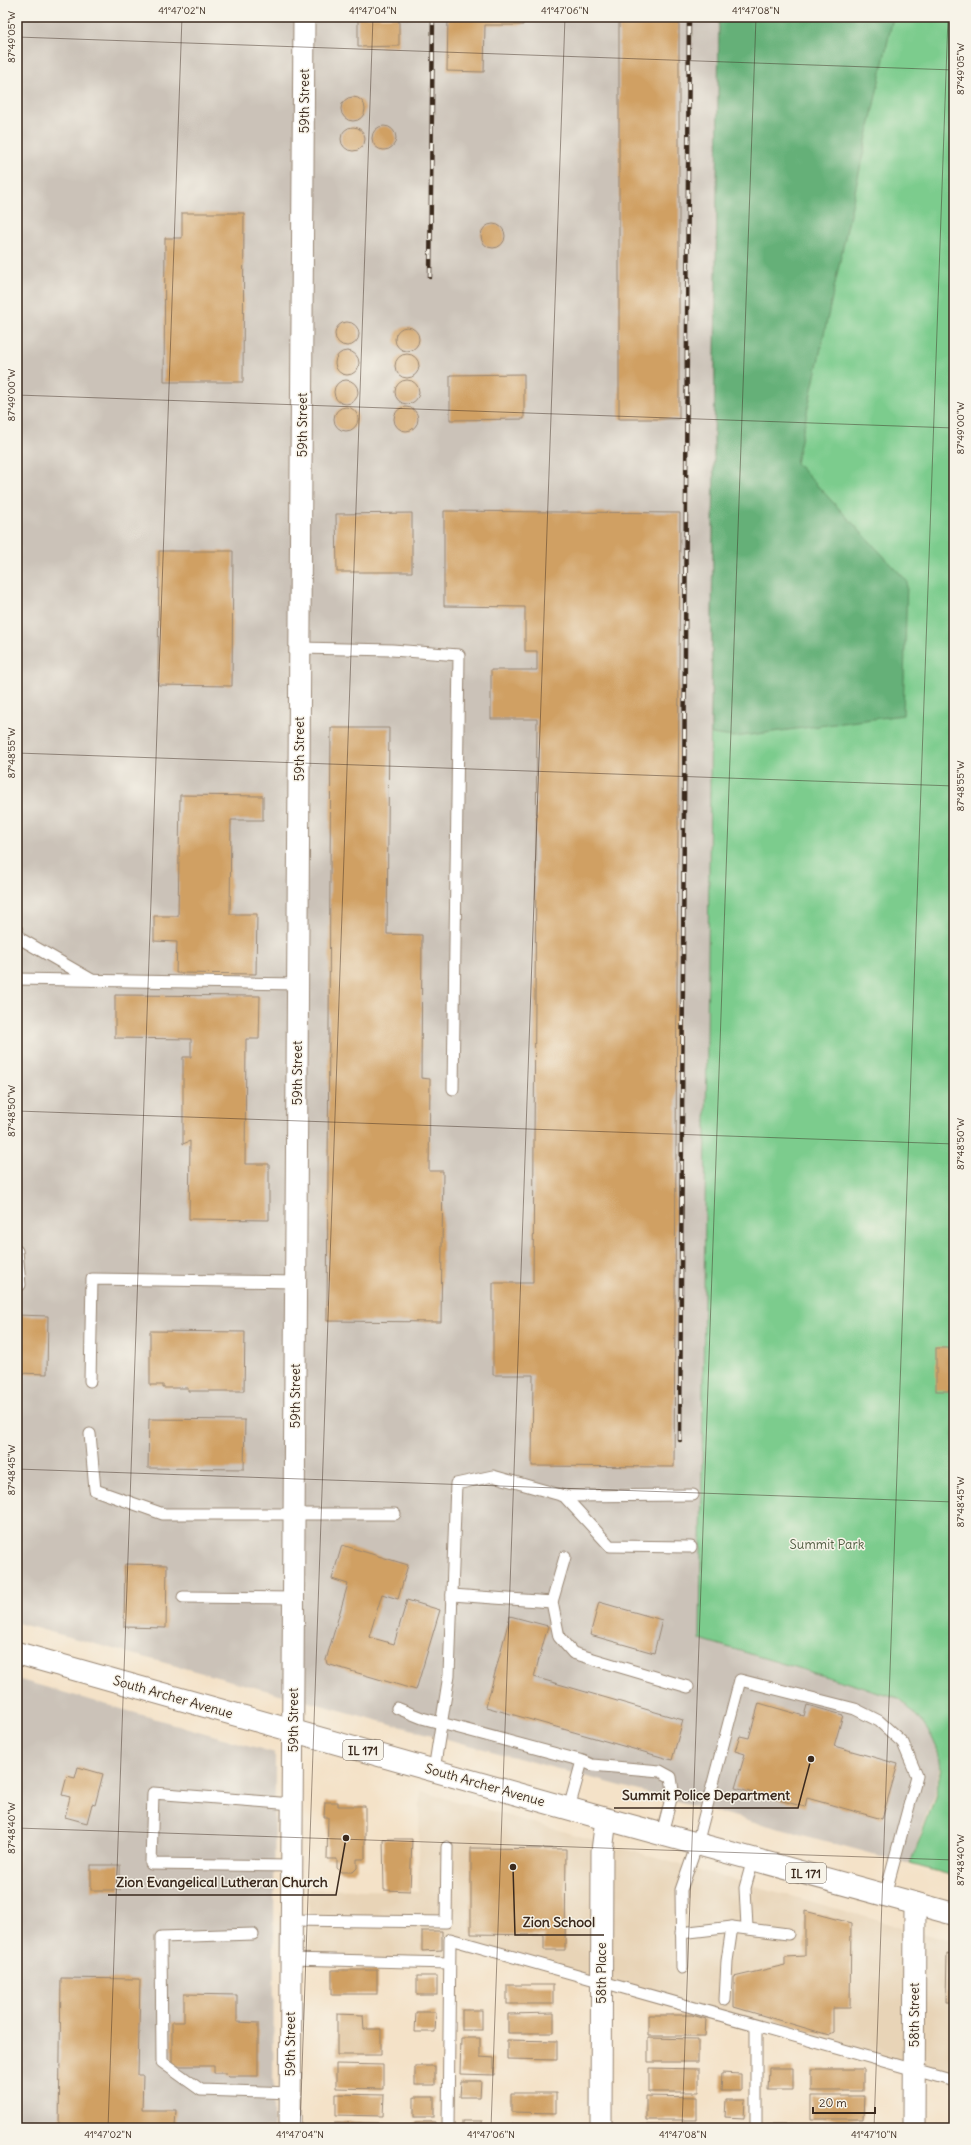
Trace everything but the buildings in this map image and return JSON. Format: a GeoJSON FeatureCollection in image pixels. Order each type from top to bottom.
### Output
{"type":"FeatureCollection","features":[{"type":"Feature","properties":{"kind":"main road","name":"South Archer Avenue"},"geometry":{"type":"LineString","coordinates":[[17,1653],[606,1819],[662,1833],[697,1844],[954,1914]]}},
{"type":"Feature","properties":{"kind":"street","name":"59th Street"},"geometry":{"type":"LineString","coordinates":[[290,2128],[304,17]]}},
{"type":"Feature","properties":{"kind":"street","name":"58th Place"},"geometry":{"type":"LineString","coordinates":[[600,2128],[602,1851],[606,1819]]}},
{"type":"Feature","properties":{"kind":"street","name":"58th Street"},"geometry":{"type":"LineString","coordinates":[[914,2128],[915,1903]]}},
{"type":"Feature","properties":{"kind":"lane"},"geometry":{"type":"LineString","coordinates":[[300,648],[392,650],[459,655],[453,1089]]}},
{"type":"Feature","properties":{"kind":"lane"},"geometry":{"type":"LineString","coordinates":[[17,930],[19,938],[92,981]]}},
{"type":"Feature","properties":{"kind":"lane"},"geometry":{"type":"LineString","coordinates":[[17,979],[298,984]]}},
{"type":"Feature","properties":{"kind":"lane"},"geometry":{"type":"LineString","coordinates":[[17,1252],[20,1285]]}},
{"type":"Feature","properties":{"kind":"lane"},"geometry":{"type":"LineString","coordinates":[[90,1381],[92,1279],[296,1282]]}},
{"type":"Feature","properties":{"kind":"lane"},"geometry":{"type":"LineString","coordinates":[[90,1434],[95,1490],[163,1514],[395,1514]]}},
{"type":"Feature","properties":{"kind":"lane"},"geometry":{"type":"LineString","coordinates":[[434,1770],[449,1675],[456,1484],[493,1476],[564,1496],[693,1495]]}},
{"type":"Feature","properties":{"kind":"lane"},"geometry":{"type":"LineString","coordinates":[[564,1496],[610,1546],[691,1547]]}},
{"type":"Feature","properties":{"kind":"lane"},"geometry":{"type":"LineString","coordinates":[[565,1557],[552,1602],[559,1637],[573,1653],[688,1687]]}},
{"type":"Feature","properties":{"kind":"lane"},"geometry":{"type":"LineString","coordinates":[[452,1595],[552,1602]]}},
{"type":"Feature","properties":{"kind":"lane"},"geometry":{"type":"LineString","coordinates":[[183,1597],[294,1598]]}},
{"type":"Feature","properties":{"kind":"lane"},"geometry":{"type":"LineString","coordinates":[[682,1968],[681,1890],[697,1844],[740,1680],[855,1709],[879,1721],[903,1743],[917,1776],[885,1895]]}},
{"type":"Feature","properties":{"kind":"lane"},"geometry":{"type":"LineString","coordinates":[[397,1708],[441,1724],[582,1761],[592,1765],[660,1771],[671,1777],[673,1791],[662,1833]]}},
{"type":"Feature","properties":{"kind":"lane"},"geometry":{"type":"LineString","coordinates":[[569,1808],[582,1761]]}},
{"type":"Feature","properties":{"kind":"lane"},"geometry":{"type":"LineString","coordinates":[[292,1804],[153,1793],[151,1864],[292,1866]]}},
{"type":"Feature","properties":{"kind":"lane"},"geometry":{"type":"LineString","coordinates":[[291,1920],[446,1922],[447,1847]]}},
{"type":"Feature","properties":{"kind":"lane"},"geometry":{"type":"LineString","coordinates":[[748,1927],[745,1888],[753,1859]]}},
{"type":"Feature","properties":{"kind":"lane"},"geometry":{"type":"LineString","coordinates":[[681,1933],[732,1927],[748,1927],[788,1934]]}},
{"type":"Feature","properties":{"kind":"lane"},"geometry":{"type":"LineString","coordinates":[[725,2000],[727,1961],[732,1927]]}},
{"type":"Feature","properties":{"kind":"lane"},"geometry":{"type":"LineString","coordinates":[[252,1934],[161,1937],[162,2062],[201,2090],[290,2093]]}},
{"type":"Feature","properties":{"kind":"lane"},"geometry":{"type":"LineString","coordinates":[[448,2128],[450,1939],[954,2081]]}},
{"type":"Feature","properties":{"kind":"lane"},"geometry":{"type":"LineString","coordinates":[[291,1959],[449,1963]]}},
{"type":"Feature","properties":{"kind":"lane"},"geometry":{"type":"LineString","coordinates":[[756,2026],[756,2128]]}},
{"type":"Feature","properties":{"kind":"shaded area"},"geometry":{"type":"Polygon","coordinates":[[[17,17],[719,17],[700,1639],[898,1698],[918,1716],[933,1739],[940,1761],[937,1785],[910,1864],[17,1623],[17,17]]]}},
{"type":"Feature","properties":{"kind":"shaded area"},"geometry":{"type":"Polygon","coordinates":[[[17,1679],[275,1753],[273,2128],[17,2128],[17,1679]]]}},
{"type":"Feature","properties":{"kind":"shaded area"},"geometry":{"type":"Polygon","coordinates":[[[420,1791],[954,1942],[954,2080],[446,1937],[446,1961],[308,1959],[309,1889],[418,1891],[420,1791]]]}},
{"type":"Feature","properties":{"kind":"green space","name":"Summit Park"},"geometry":{"type":"Polygon","coordinates":[[[719,17],[954,17],[954,1876],[910,1864],[935,1797],[940,1770],[940,1760],[938,1751],[930,1733],[905,1704],[898,1698],[700,1639],[719,17]]]}},
{"type":"Feature","properties":{"kind":"green space"},"geometry":{"type":"Polygon","coordinates":[[[719,17],[893,17],[796,463],[907,581],[903,715],[734,737],[711,734],[719,17]]]}},
{"type":"Feature","properties":{"kind":"railway"},"geometry":{"type":"LineString","coordinates":[[430,277],[433,17]]}},
{"type":"Feature","properties":{"kind":"railway"},"geometry":{"type":"LineString","coordinates":[[680,1440],[689,17]]}},
{"type":"Feature","properties":{"kind":"place","name":"Summit Police Department"},"geometry":{"type":"Point","coordinates":[811,1759]}},
{"type":"Feature","properties":{"kind":"place","name":"Zion Evangelical Lutheran Church"},"geometry":{"type":"Point","coordinates":[346,1838]}},
{"type":"Feature","properties":{"kind":"place","name":"Zion School"},"geometry":{"type":"Point","coordinates":[513,1867]}}]}
